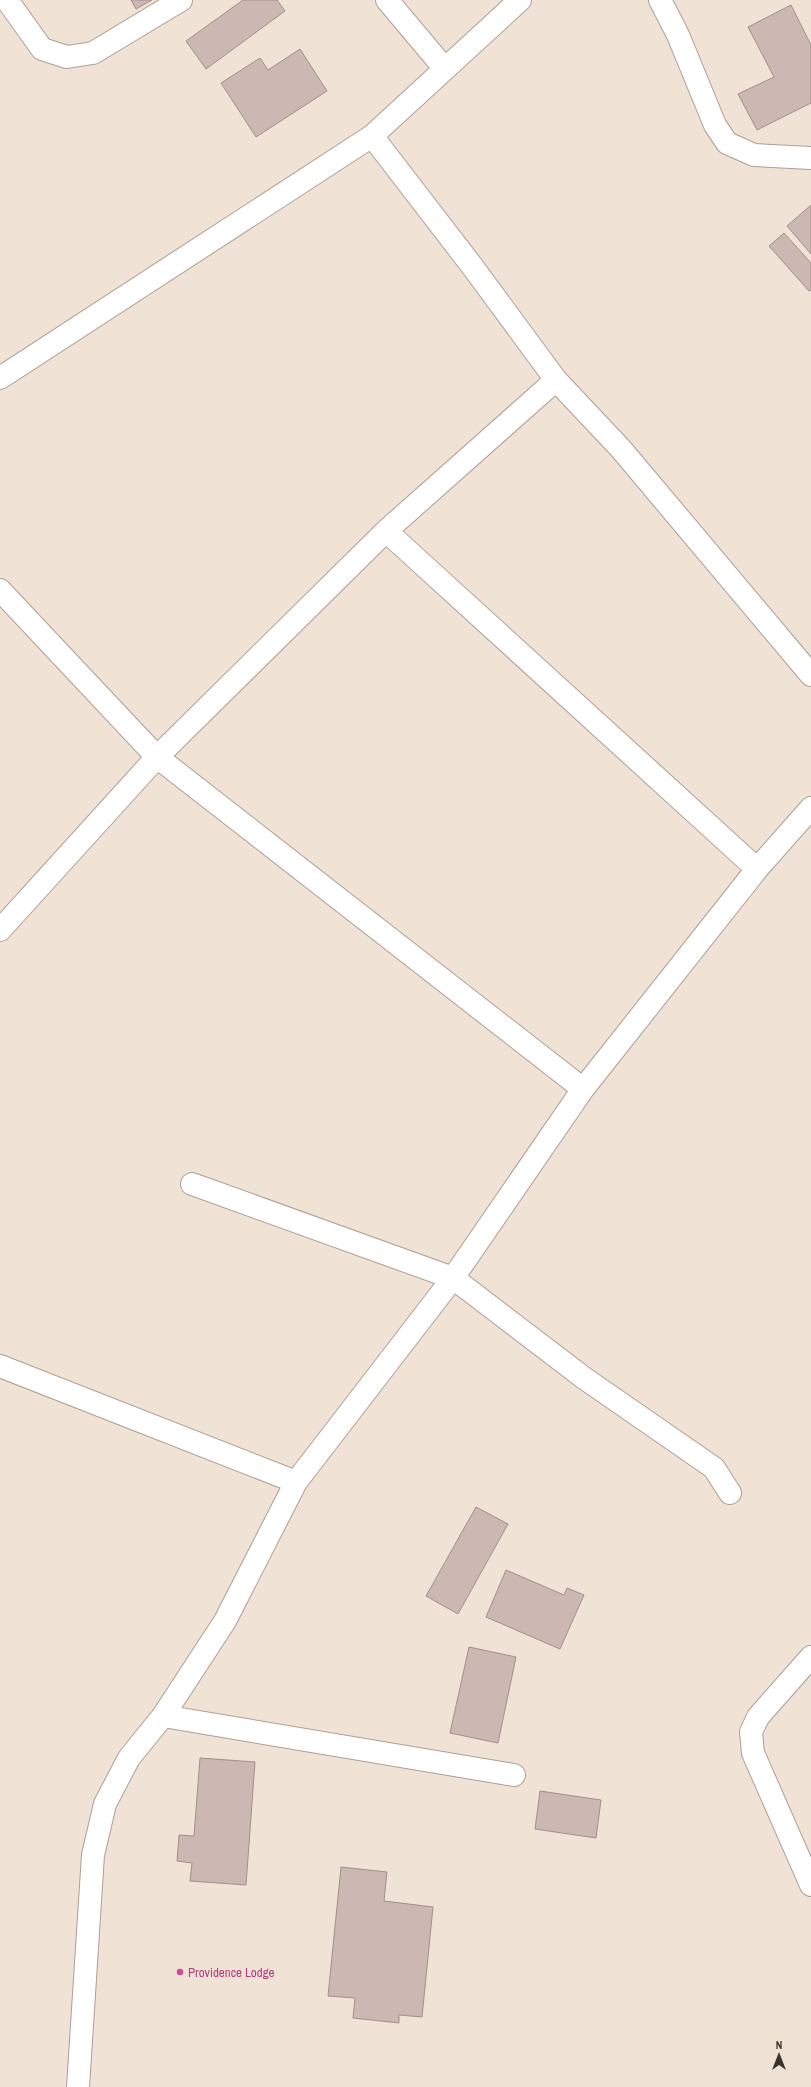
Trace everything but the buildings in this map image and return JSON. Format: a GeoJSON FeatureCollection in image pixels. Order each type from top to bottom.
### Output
{"type":"FeatureCollection","features":[{"type":"Feature","properties":{"kind":"street"},"geometry":{"type":"LineString","coordinates":[[6,0],[42,49],[67,57],[93,53],[181,0]]}},
{"type":"Feature","properties":{"kind":"street"},"geometry":{"type":"LineString","coordinates":[[387,0],[445,69]]}},
{"type":"Feature","properties":{"kind":"street"},"geometry":{"type":"LineString","coordinates":[[0,378],[372,136],[520,0]]}},
{"type":"Feature","properties":{"kind":"street"},"geometry":{"type":"LineString","coordinates":[[660,0],[678,35],[715,125],[727,143],[754,155],[811,158]]}},
{"type":"Feature","properties":{"kind":"street"},"geometry":{"type":"LineString","coordinates":[[372,136],[472,266],[556,380],[621,449],[811,675]]}},
{"type":"Feature","properties":{"kind":"street"},"geometry":{"type":"LineString","coordinates":[[0,930],[157,757],[386,532],[556,380]]}},
{"type":"Feature","properties":{"kind":"street"},"geometry":{"type":"LineString","coordinates":[[386,532],[757,869]]}},
{"type":"Feature","properties":{"kind":"street"},"geometry":{"type":"LineString","coordinates":[[0,590],[157,757],[583,1089]]}},
{"type":"Feature","properties":{"kind":"street"},"geometry":{"type":"LineString","coordinates":[[78,2087],[93,1855],[105,1804],[129,1758],[163,1716],[225,1621],[296,1482],[453,1278],[583,1089],[757,869],[811,808]]}},
{"type":"Feature","properties":{"kind":"street"},"geometry":{"type":"LineString","coordinates":[[192,1184],[453,1278],[584,1378],[714,1468],[730,1493]]}},
{"type":"Feature","properties":{"kind":"street"},"geometry":{"type":"LineString","coordinates":[[0,1366],[296,1482]]}},
{"type":"Feature","properties":{"kind":"street"},"geometry":{"type":"LineString","coordinates":[[811,1657],[758,1717],[751,1732],[753,1753],[811,1885]]}},
{"type":"Feature","properties":{"kind":"street"},"geometry":{"type":"LineString","coordinates":[[163,1716],[514,1775]]}},
{"type":"Feature","properties":{"kind":"place","name":"Providence Lodge"},"geometry":{"type":"Point","coordinates":[180,1972]}}]}
